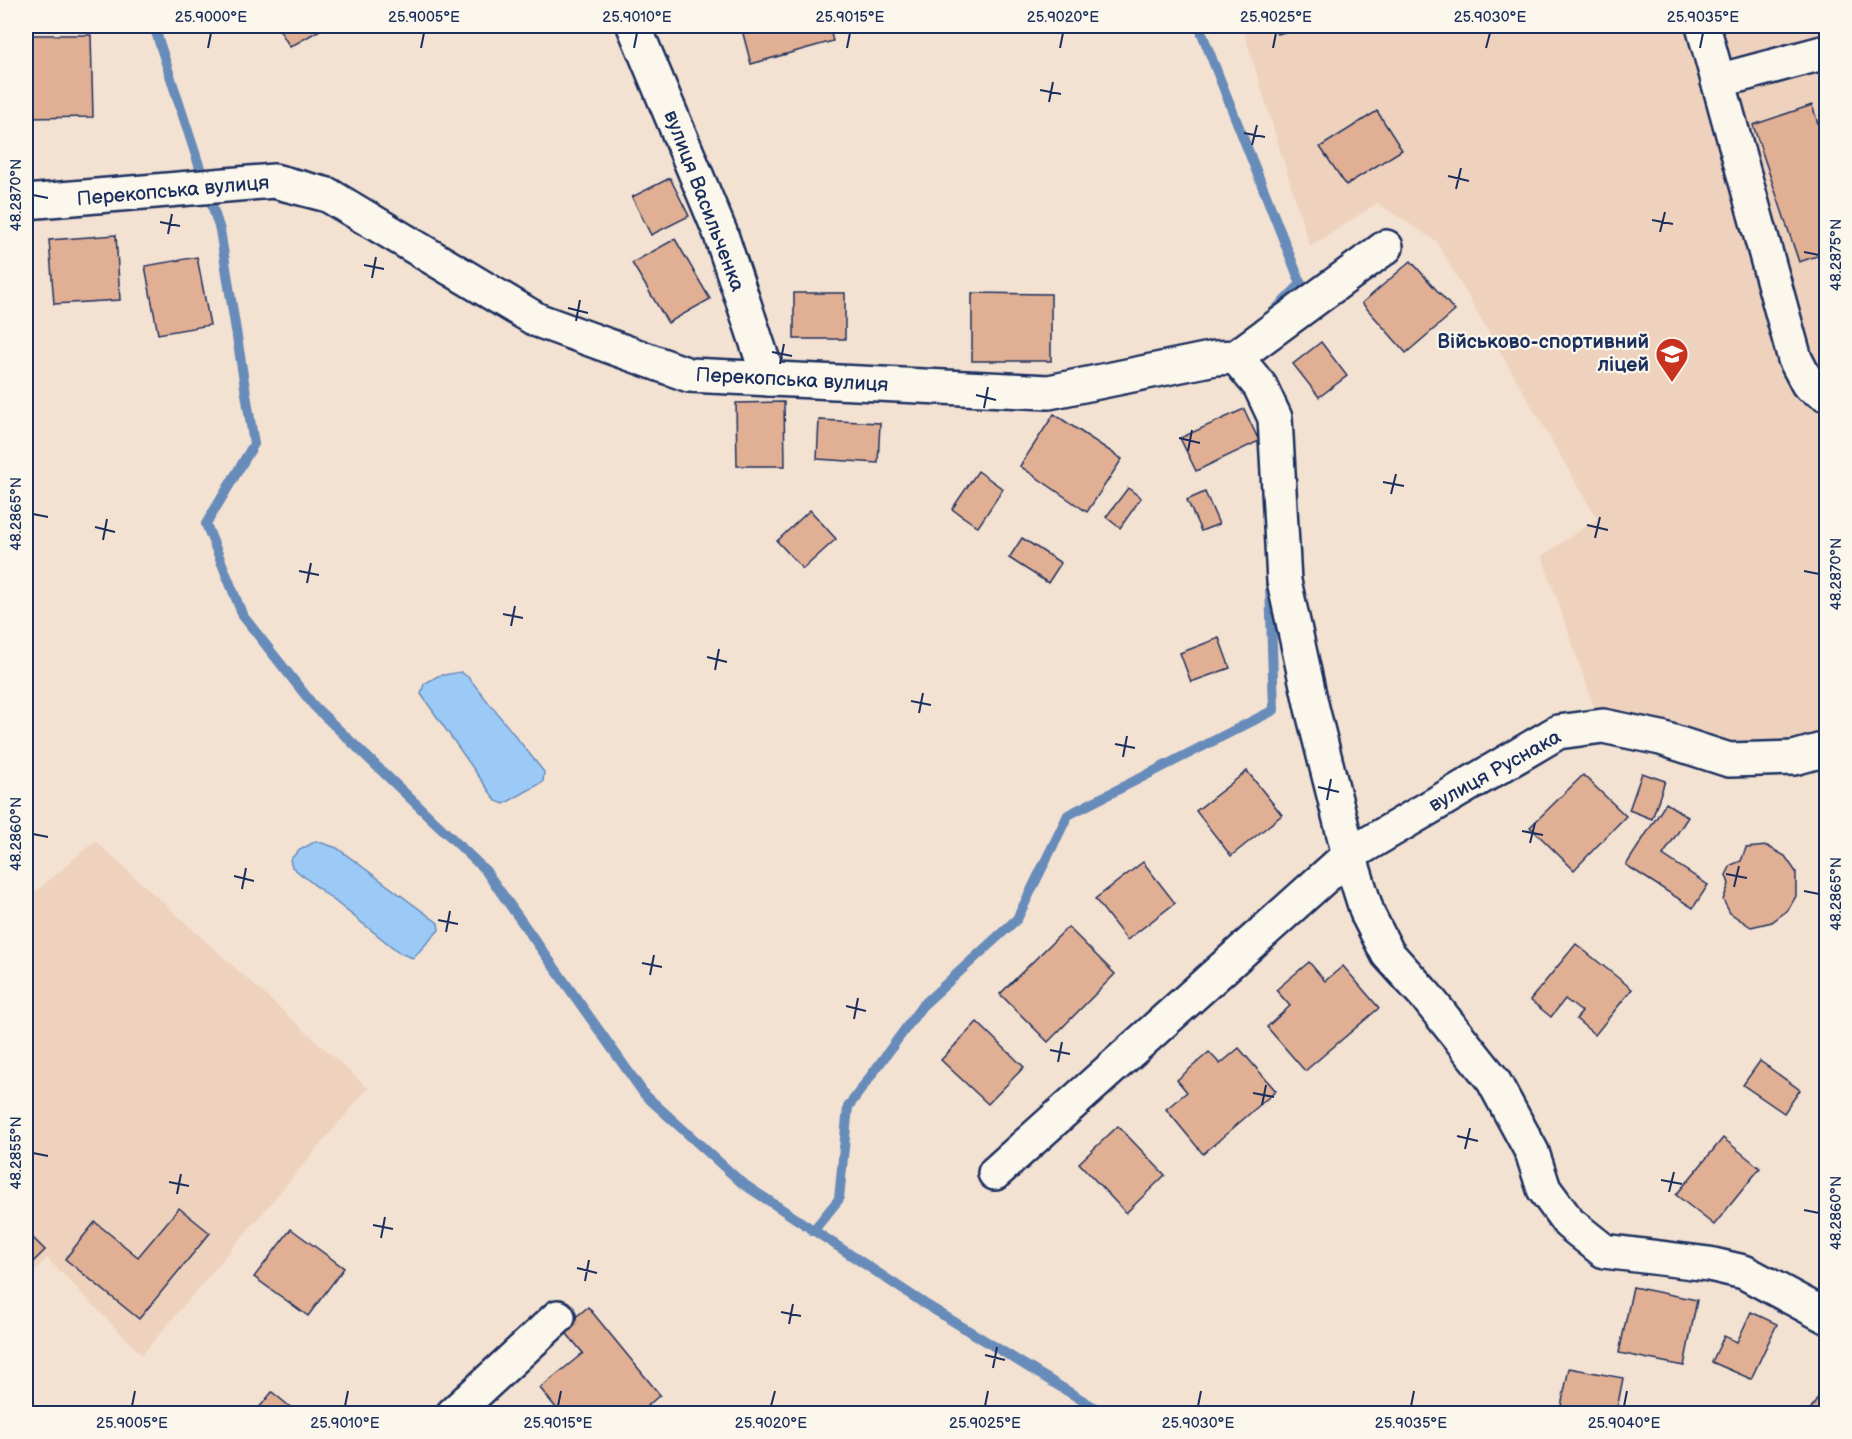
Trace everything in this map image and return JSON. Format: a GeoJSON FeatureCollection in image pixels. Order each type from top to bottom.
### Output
{"type":"FeatureCollection","features":[{"type":"Feature","properties":{"kind":"street","name":"вулиця Васильченка"},"geometry":{"type":"LineString","coordinates":[[634,26],[720,232],[769,379]]}},
{"type":"Feature","properties":{"kind":"street"},"geometry":{"type":"LineString","coordinates":[[1703,26],[1795,358],[1808,384],[1827,394]]}},
{"type":"Feature","properties":{"kind":"street"},"geometry":{"type":"LineString","coordinates":[[1718,81],[1827,52]]}},
{"type":"Feature","properties":{"kind":"street","name":"Перекопська вулиця"},"geometry":{"type":"LineString","coordinates":[[26,202],[274,181],[328,195],[537,320],[689,375],[1049,392],[1215,358],[1236,357]]}},
{"type":"Feature","properties":{"kind":"street"},"geometry":{"type":"LineString","coordinates":[[1386,247],[1236,357],[1260,386],[1275,418],[1284,581],[1311,708],[1349,855],[1368,915],[1388,954],[1426,996],[1493,1080],[1532,1152],[1544,1189],[1569,1223],[1604,1251],[1709,1264],[1744,1272],[1827,1316]]}},
{"type":"Feature","properties":{"kind":"street","name":"вулиця Руснака"},"geometry":{"type":"LineString","coordinates":[[995,1173],[1349,855],[1558,732],[1603,726],[1661,738],[1729,760],[1794,758],[1827,749]]}},
{"type":"Feature","properties":{"kind":"street"},"geometry":{"type":"LineString","coordinates":[[453,1413],[558,1317]]}},
{"type":"Feature","properties":{"kind":"shaded area","name":"Військово-спортивний ліцей"},"geometry":{"type":"Polygon","coordinates":[[[1242,26],[1826,26],[1826,747],[1794,758],[1598,718],[1542,556],[1597,519],[1436,241],[1377,203],[1310,247],[1242,26]]]}},
{"type":"Feature","properties":{"kind":"shaded area"},"geometry":{"type":"Polygon","coordinates":[[[95,841],[368,1088],[142,1355],[47,1258],[26,1280],[26,900],[95,841]]]}},
{"type":"Feature","properties":{"kind":"water"},"geometry":{"type":"Polygon","coordinates":[[[461,672],[469,678],[544,772],[543,782],[504,804],[496,801],[421,694],[424,684],[438,676],[461,672]]]}},
{"type":"Feature","properties":{"kind":"water"},"geometry":{"type":"Polygon","coordinates":[[[316,841],[337,848],[438,923],[439,930],[413,958],[400,953],[292,867],[290,860],[298,851],[316,841]]]}},
{"type":"Feature","properties":{"kind":"building"},"geometry":{"type":"Polygon","coordinates":[[[277,26],[327,26],[290,47],[277,26]]]}},
{"type":"Feature","properties":{"kind":"building"},"geometry":{"type":"Polygon","coordinates":[[[741,26],[829,26],[833,41],[751,64],[741,26]]]}},
{"type":"Feature","properties":{"kind":"building"},"geometry":{"type":"Polygon","coordinates":[[[1274,26],[1307,26],[1277,34],[1274,26]]]}},
{"type":"Feature","properties":{"kind":"building"},"geometry":{"type":"Polygon","coordinates":[[[26,35],[91,35],[93,117],[26,118],[26,35]]]}},
{"type":"Feature","properties":{"kind":"building"},"geometry":{"type":"Polygon","coordinates":[[[1812,105],[1826,148],[1826,253],[1799,262],[1753,125],[1812,105]]]}},
{"type":"Feature","properties":{"kind":"building"},"geometry":{"type":"Polygon","coordinates":[[[1377,111],[1402,150],[1346,185],[1320,147],[1377,111]]]}},
{"type":"Feature","properties":{"kind":"building"},"geometry":{"type":"Polygon","coordinates":[[[670,178],[689,216],[651,235],[632,197],[670,178]]]}},
{"type":"Feature","properties":{"kind":"building"},"geometry":{"type":"Polygon","coordinates":[[[116,235],[120,300],[54,304],[49,240],[116,235]]]}},
{"type":"Feature","properties":{"kind":"building"},"geometry":{"type":"Polygon","coordinates":[[[675,239],[710,299],[668,323],[632,263],[675,239]]]}},
{"type":"Feature","properties":{"kind":"building"},"geometry":{"type":"Polygon","coordinates":[[[197,257],[210,325],[158,334],[145,266],[197,257]]]}},
{"type":"Feature","properties":{"kind":"building"},"geometry":{"type":"Polygon","coordinates":[[[1411,261],[1455,311],[1406,353],[1362,303],[1411,261]]]}},
{"type":"Feature","properties":{"kind":"building"},"geometry":{"type":"Polygon","coordinates":[[[794,293],[845,293],[845,339],[794,339],[794,293]]]}},
{"type":"Feature","properties":{"kind":"building"},"geometry":{"type":"Polygon","coordinates":[[[972,293],[1051,294],[1051,361],[972,361],[972,293]]]}},
{"type":"Feature","properties":{"kind":"building"},"geometry":{"type":"Polygon","coordinates":[[[1321,342],[1347,376],[1319,397],[1293,364],[1321,342]]]}},
{"type":"Feature","properties":{"kind":"building"},"geometry":{"type":"Polygon","coordinates":[[[784,402],[785,466],[737,466],[736,403],[784,402]]]}},
{"type":"Feature","properties":{"kind":"building"},"geometry":{"type":"Polygon","coordinates":[[[1244,409],[1259,441],[1196,471],[1180,438],[1244,409]]]}},
{"type":"Feature","properties":{"kind":"building"},"geometry":{"type":"Polygon","coordinates":[[[1054,414],[1122,459],[1087,512],[1020,466],[1054,414]]]}},
{"type":"Feature","properties":{"kind":"building"},"geometry":{"type":"Polygon","coordinates":[[[819,420],[880,423],[878,463],[817,459],[819,420]]]}},
{"type":"Feature","properties":{"kind":"building"},"geometry":{"type":"Polygon","coordinates":[[[978,471],[1003,489],[978,527],[952,509],[978,471]]]}},
{"type":"Feature","properties":{"kind":"building"},"geometry":{"type":"Polygon","coordinates":[[[1128,488],[1141,498],[1120,528],[1106,517],[1128,488]]]}},
{"type":"Feature","properties":{"kind":"building"},"geometry":{"type":"Polygon","coordinates":[[[1205,492],[1219,524],[1201,531],[1187,500],[1205,492]]]}},
{"type":"Feature","properties":{"kind":"building"},"geometry":{"type":"Polygon","coordinates":[[[810,510],[836,539],[803,569],[777,541],[810,510]]]}},
{"type":"Feature","properties":{"kind":"building"},"geometry":{"type":"Polygon","coordinates":[[[1022,538],[1061,563],[1048,583],[1009,558],[1022,538]]]}},
{"type":"Feature","properties":{"kind":"building"},"geometry":{"type":"Polygon","coordinates":[[[1219,638],[1230,668],[1191,682],[1180,653],[1219,638]]]}},
{"type":"Feature","properties":{"kind":"building"},"geometry":{"type":"Polygon","coordinates":[[[1247,771],[1282,815],[1231,856],[1196,811],[1247,771]]]}},
{"type":"Feature","properties":{"kind":"building"},"geometry":{"type":"Polygon","coordinates":[[[1642,773],[1665,781],[1652,819],[1629,810],[1642,773]]]}},
{"type":"Feature","properties":{"kind":"building"},"geometry":{"type":"Polygon","coordinates":[[[1583,775],[1626,816],[1574,870],[1530,827],[1583,775]]]}},
{"type":"Feature","properties":{"kind":"building"},"geometry":{"type":"Polygon","coordinates":[[[1666,803],[1688,817],[1663,855],[1708,885],[1693,908],[1626,865],[1666,803]]]}},
{"type":"Feature","properties":{"kind":"building"},"geometry":{"type":"Polygon","coordinates":[[[1767,846],[1785,856],[1796,872],[1796,896],[1788,910],[1772,922],[1751,927],[1730,913],[1723,900],[1729,884],[1726,875],[1731,865],[1741,861],[1746,848],[1767,846]]]}},
{"type":"Feature","properties":{"kind":"building"},"geometry":{"type":"Polygon","coordinates":[[[1143,862],[1175,903],[1127,940],[1095,899],[1143,862]]]}},
{"type":"Feature","properties":{"kind":"building"},"geometry":{"type":"Polygon","coordinates":[[[1068,927],[1115,974],[1048,1042],[1000,994],[1068,927]]]}},
{"type":"Feature","properties":{"kind":"building"},"geometry":{"type":"Polygon","coordinates":[[[1576,944],[1632,989],[1595,1035],[1576,1019],[1582,1012],[1565,999],[1551,1017],[1530,1000],[1576,944]]]}},
{"type":"Feature","properties":{"kind":"building"},"geometry":{"type":"Polygon","coordinates":[[[1309,962],[1325,981],[1343,966],[1379,1008],[1305,1071],[1267,1027],[1290,1006],[1276,990],[1309,962]]]}},
{"type":"Feature","properties":{"kind":"building"},"geometry":{"type":"Polygon","coordinates":[[[977,1022],[1024,1067],[988,1104],[941,1060],[977,1022]]]}},
{"type":"Feature","properties":{"kind":"building"},"geometry":{"type":"Polygon","coordinates":[[[1239,1048],[1276,1091],[1203,1154],[1166,1109],[1187,1092],[1177,1080],[1209,1052],[1220,1064],[1239,1048]]]}},
{"type":"Feature","properties":{"kind":"building"},"geometry":{"type":"Polygon","coordinates":[[[1760,1061],[1800,1090],[1784,1113],[1743,1085],[1760,1061]]]}},
{"type":"Feature","properties":{"kind":"building"},"geometry":{"type":"Polygon","coordinates":[[[1118,1126],[1165,1175],[1126,1213],[1079,1163],[1118,1126]]]}},
{"type":"Feature","properties":{"kind":"building"},"geometry":{"type":"Polygon","coordinates":[[[1723,1138],[1760,1168],[1714,1225],[1676,1195],[1723,1138]]]}},
{"type":"Feature","properties":{"kind":"building"},"geometry":{"type":"Polygon","coordinates":[[[179,1208],[210,1233],[139,1319],[65,1259],[95,1222],[138,1257],[179,1208]]]}},
{"type":"Feature","properties":{"kind":"building"},"geometry":{"type":"Polygon","coordinates":[[[291,1229],[344,1268],[308,1316],[254,1277],[291,1229]]]}},
{"type":"Feature","properties":{"kind":"building"},"geometry":{"type":"Polygon","coordinates":[[[26,1231],[45,1250],[26,1269],[26,1231]]]}},
{"type":"Feature","properties":{"kind":"building"},"geometry":{"type":"Polygon","coordinates":[[[1633,1287],[1697,1300],[1684,1366],[1619,1353],[1633,1287]]]}},
{"type":"Feature","properties":{"kind":"building"},"geometry":{"type":"Polygon","coordinates":[[[588,1307],[660,1395],[638,1414],[561,1414],[540,1388],[583,1353],[562,1328],[588,1307]]]}},
{"type":"Feature","properties":{"kind":"building"},"geometry":{"type":"Polygon","coordinates":[[[1751,1312],[1777,1324],[1751,1379],[1712,1362],[1724,1336],[1737,1342],[1751,1312]]]}},
{"type":"Feature","properties":{"kind":"building"},"geometry":{"type":"Polygon","coordinates":[[[1569,1368],[1623,1378],[1616,1414],[1560,1411],[1569,1368]]]}},
{"type":"Feature","properties":{"kind":"building"},"geometry":{"type":"Polygon","coordinates":[[[1826,1385],[1826,1414],[1808,1414],[1826,1385]]]}},
{"type":"Feature","properties":{"kind":"building"},"geometry":{"type":"Polygon","coordinates":[[[272,1392],[299,1414],[254,1414],[272,1392]]]}},
{"type":"Feature","properties":{"kind":"waterway"},"geometry":{"type":"LineString","coordinates":[[154,26],[220,230],[254,444],[206,524],[243,616],[314,706],[485,870],[645,1095],[742,1183],[925,1304],[1105,1414]]}},
{"type":"Feature","properties":{"kind":"waterway"},"geometry":{"type":"LineString","coordinates":[[1199,26],[1301,284],[1273,312]]}},
{"type":"Feature","properties":{"kind":"waterway"},"geometry":{"type":"LineString","coordinates":[[813,1231],[839,1199],[848,1107],[922,1006],[1017,919],[1068,815],[1274,710],[1270,584]]}},
{"type":"Feature","properties":{"kind":"place","name":"Військово-спортивний ліцей"},"geometry":{"type":"Point","coordinates":[1672,383]}}]}
